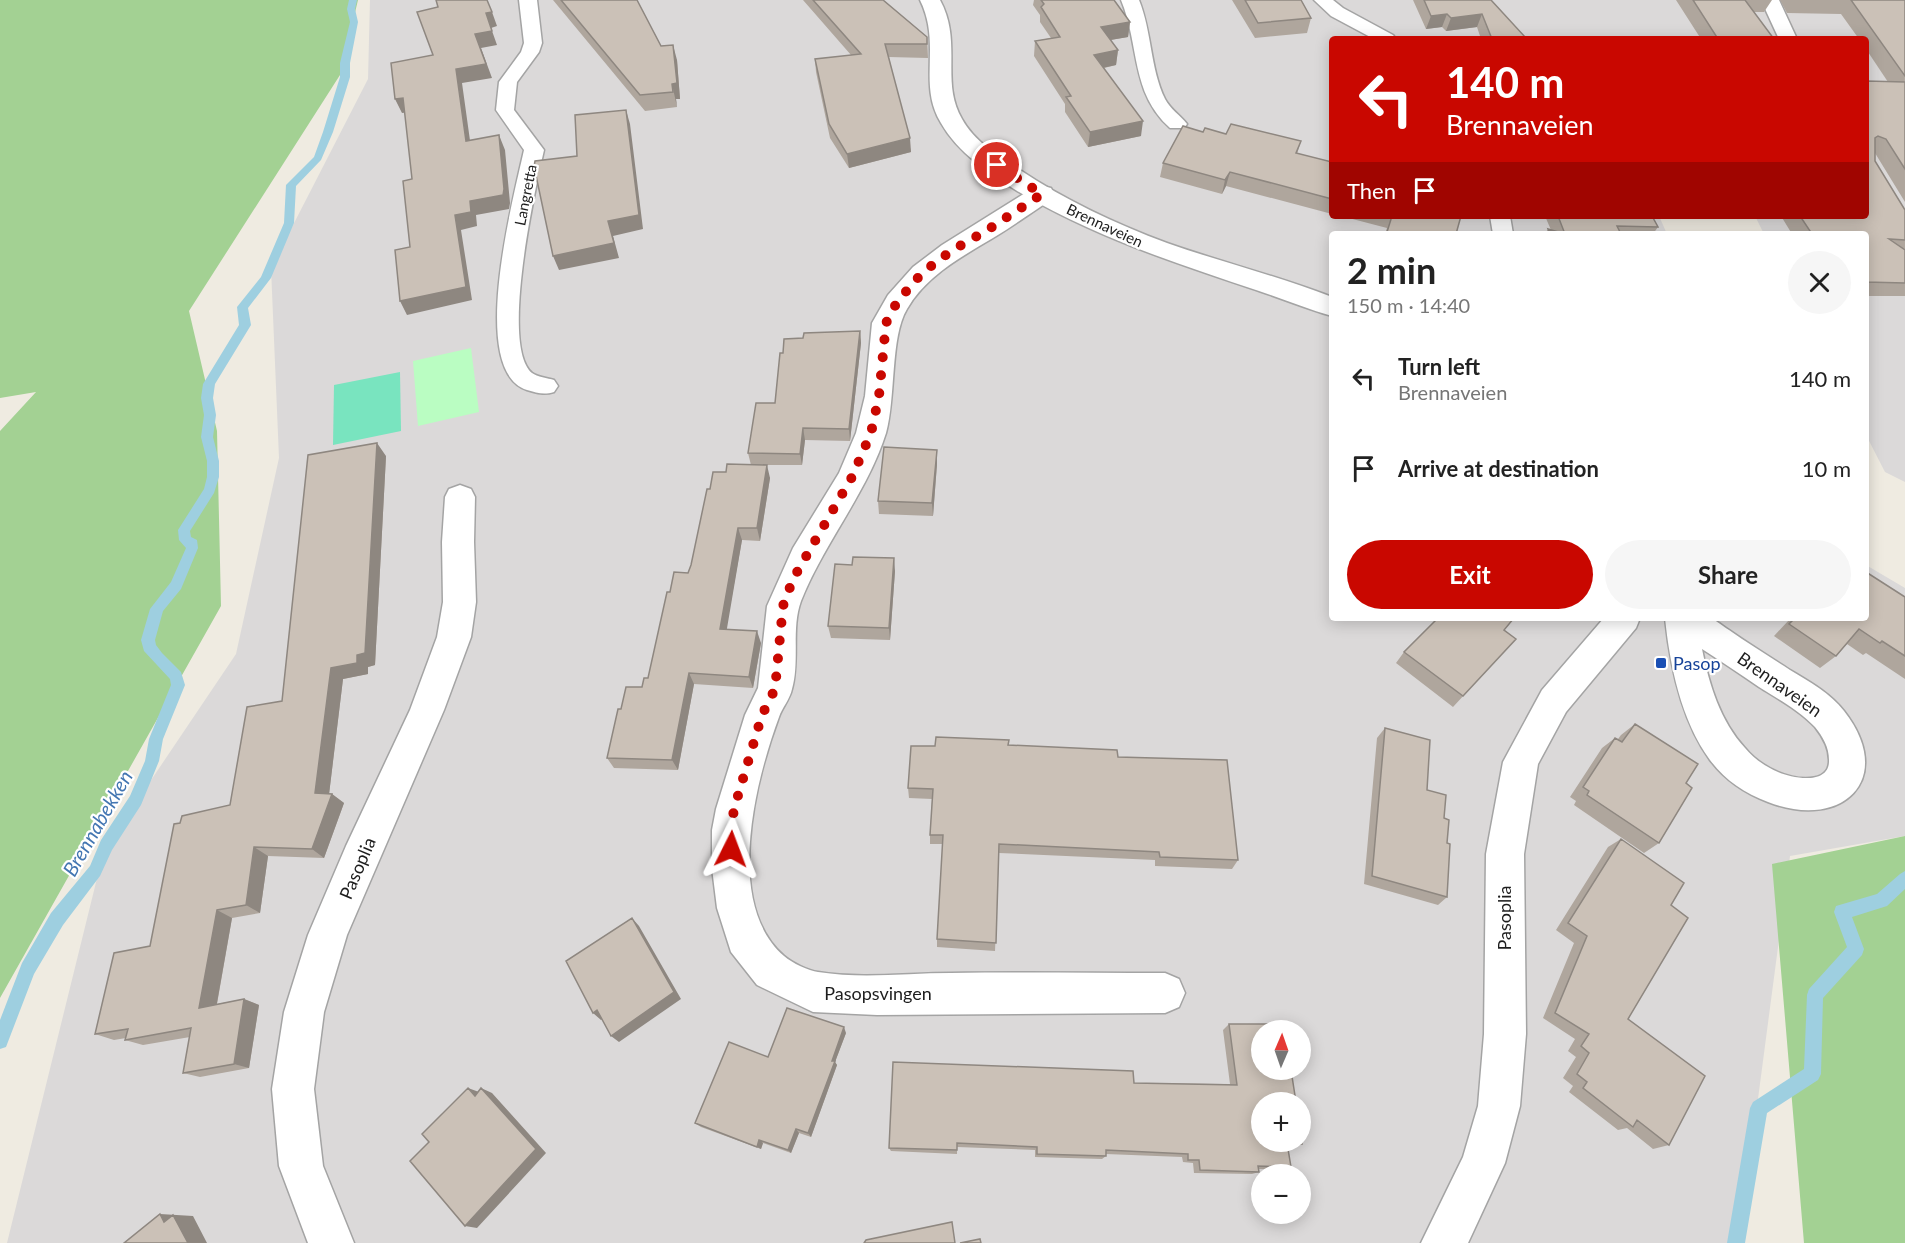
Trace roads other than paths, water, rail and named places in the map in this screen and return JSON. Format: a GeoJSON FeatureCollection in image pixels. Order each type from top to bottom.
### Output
{"type":"FeatureCollection","features":[{"type":"Feature","properties":{"kind":"street","name":"Brennaveien"},"geometry":{"type":"LineString","coordinates":[[930,0],[941,23],[941,93],[950,121],[981,153],[1042,194],[1130,238],[1329,306]]}},
{"type":"Feature","properties":{"kind":"street","name":"Pasopsvingen"},"geometry":{"type":"LineString","coordinates":[[1042,194],[951,251],[922,273],[897,302],[886,323],[879,396],[871,433],[852,477],[793,579],[783,606],[775,689],[759,726],[734,809],[731,830],[735,908],[745,938],[771,971],[813,992],[877,995],[1164,993]]}},
{"type":"Feature","properties":{"kind":"street","name":"Pasoplia"},"geometry":{"type":"LineString","coordinates":[[331,1243],[321,1225],[296,1146],[293,1069],[298,1029],[320,954],[424,717],[455,634],[460,609],[458,541],[460,497]]}},
{"type":"Feature","properties":{"kind":"street","name":"Pasoplia"},"geometry":{"type":"LineString","coordinates":[[1444,1243],[1483,1162],[1498,1106],[1505,1034],[1505,854],[1521,762],[1554,701],[1621,621]]}},
{"type":"Feature","properties":{"kind":"street","name":"Brennaveien"},"geometry":{"type":"LineString","coordinates":[[1683,621],[1684,650],[1705,717],[1716,738],[1732,759],[1750,776],[1777,790],[1800,795],[1826,793],[1841,782],[1848,760],[1846,747],[1826,715],[1805,698],[1688,621]]}},
{"type":"Feature","properties":{"kind":"lane","name":"Langretta"},"geometry":{"type":"LineString","coordinates":[[528,0],[533,43],[530,52],[508,82],[506,110],[534,150],[512,261],[507,320],[514,366],[523,379],[546,386]]}},
{"type":"Feature","properties":{"kind":"lane"},"geometry":{"type":"LineString","coordinates":[[1130,0],[1138,17],[1153,95],[1161,108],[1177,124]]}},
{"type":"Feature","properties":{"kind":"lane"},"geometry":{"type":"LineString","coordinates":[[1323,0],[1338,12],[1382,36]]}},
{"type":"Feature","properties":{"kind":"lane"},"geometry":{"type":"LineString","coordinates":[[1770,0],[1787,36]]}},
{"type":"Feature","properties":{"kind":"waterway","name":"Brennabekken"},"geometry":{"type":"LineString","coordinates":[[0,1041],[28,969],[57,919],[95,871],[106,845],[136,800],[152,761],[156,739],[178,685],[176,676],[149,647],[148,640],[157,609],[176,585],[192,548],[192,544],[185,540],[184,530],[210,490],[213,461],[207,437],[210,415],[207,398],[209,384],[245,325],[242,307],[266,278],[289,223],[291,185],[318,158],[328,132],[345,77],[345,63],[354,22],[351,9],[353,0]]}},
{"type":"Feature","properties":{"kind":"waterway"},"geometry":{"type":"LineString","coordinates":[[1736,1243],[1759,1108],[1812,1074],[1815,995],[1856,949],[1842,912],[1881,901],[1905,879]]}},
{"type":"Feature","properties":{"kind":"place","name":"Pasop"},"geometry":{"type":"Point","coordinates":[1661,663]}}]}
